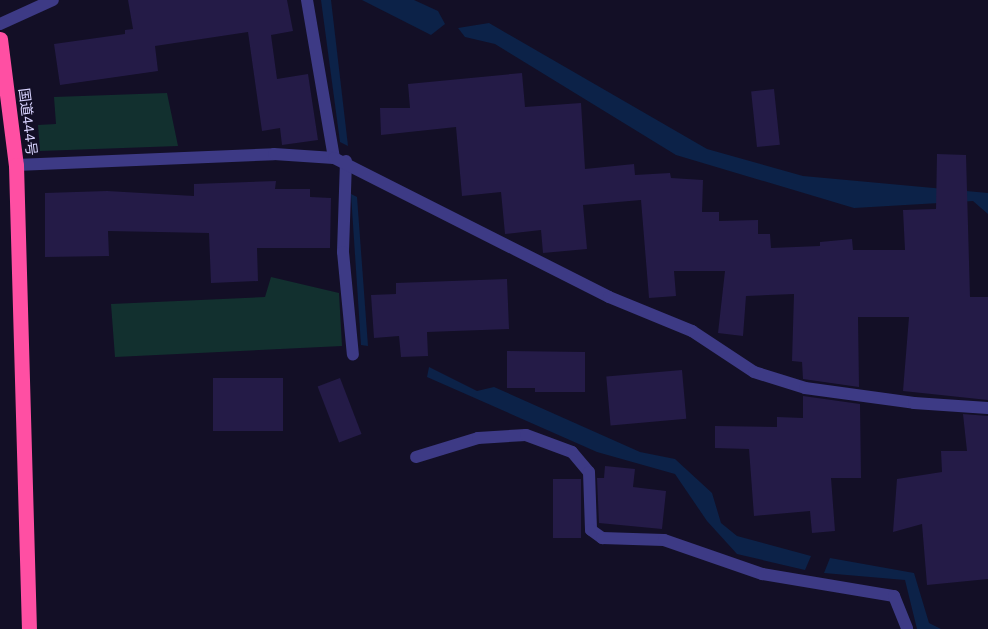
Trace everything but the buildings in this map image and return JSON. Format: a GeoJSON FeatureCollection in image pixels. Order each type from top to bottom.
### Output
{"type":"FeatureCollection","features":[{"type":"Feature","properties":{"kind":"highway","name":"国道444号"},"geometry":{"type":"LineString","coordinates":[[0,39],[16,165],[29,629]]}},
{"type":"Feature","properties":{"kind":"street"},"geometry":{"type":"LineString","coordinates":[[0,24],[53,0]]}},
{"type":"Feature","properties":{"kind":"street"},"geometry":{"type":"LineString","coordinates":[[307,0],[340,159],[343,252],[353,355]]}},
{"type":"Feature","properties":{"kind":"street"},"geometry":{"type":"LineString","coordinates":[[16,165],[274,154],[340,159],[608,296],[692,331],[754,372],[805,388],[914,404],[988,408]]}},
{"type":"Feature","properties":{"kind":"street"},"geometry":{"type":"LineString","coordinates":[[416,457],[478,438],[526,435],[572,452],[589,472],[591,530],[602,538],[664,540],[762,574],[894,596],[907,629]]}},
{"type":"Feature","properties":{"kind":"green space"},"geometry":{"type":"Polygon","coordinates":[[[167,93],[178,146],[40,151],[38,125],[56,124],[54,97],[167,93]]]}},
{"type":"Feature","properties":{"kind":"green space"},"geometry":{"type":"Polygon","coordinates":[[[271,277],[339,293],[342,346],[115,357],[111,304],[265,297],[271,277]]]}},
{"type":"Feature","properties":{"kind":"water"},"geometry":{"type":"Polygon","coordinates":[[[321,0],[331,0],[348,146],[340,142],[321,0]]]}},
{"type":"Feature","properties":{"kind":"water"},"geometry":{"type":"Polygon","coordinates":[[[362,0],[414,0],[438,11],[445,24],[431,35],[362,0]]]}},
{"type":"Feature","properties":{"kind":"water"},"geometry":{"type":"Polygon","coordinates":[[[489,23],[707,149],[803,176],[988,193],[988,214],[973,201],[854,208],[676,155],[495,44],[465,37],[458,28],[489,23]]]}},
{"type":"Feature","properties":{"kind":"water"},"geometry":{"type":"Polygon","coordinates":[[[351,194],[357,197],[368,346],[361,345],[351,194]]]}},
{"type":"Feature","properties":{"kind":"water"},"geometry":{"type":"Polygon","coordinates":[[[429,367],[477,391],[494,387],[640,452],[675,459],[712,493],[721,523],[737,536],[811,556],[805,570],[737,554],[707,521],[675,474],[597,452],[427,377],[429,367]]]}},
{"type":"Feature","properties":{"kind":"water"},"geometry":{"type":"Polygon","coordinates":[[[830,558],[914,573],[929,623],[941,629],[917,629],[905,580],[824,573],[830,558]]]}}]}
